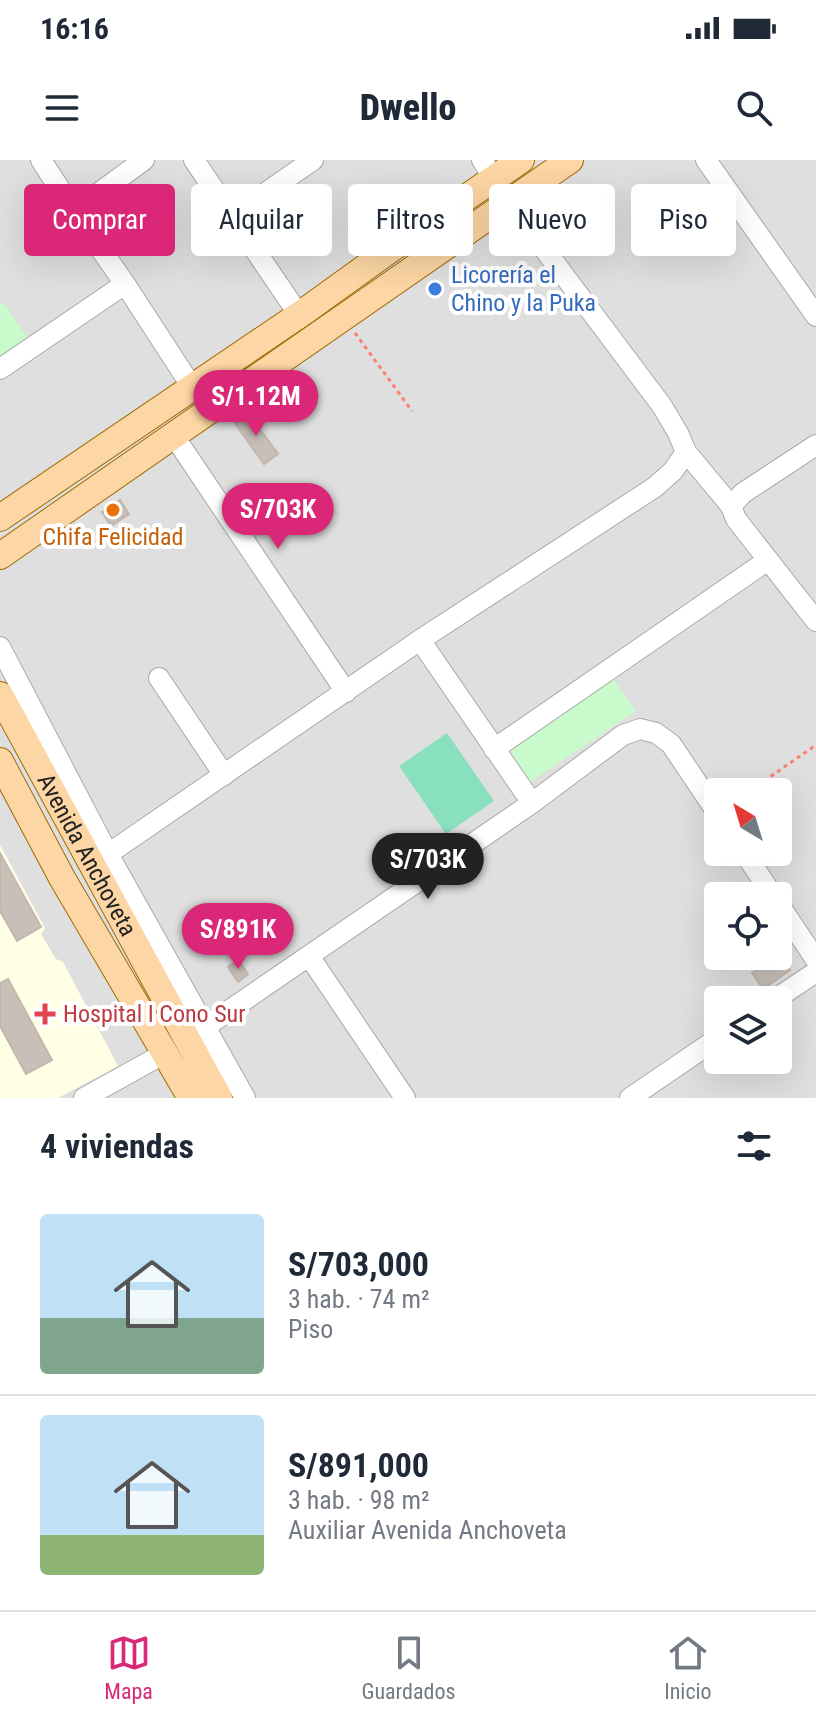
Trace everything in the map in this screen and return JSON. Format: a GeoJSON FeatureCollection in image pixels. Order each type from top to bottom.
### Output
{"type":"FeatureCollection","features":[{"type":"Feature","properties":{"kind":"main road"},"geometry":{"type":"LineString","coordinates":[[470,184],[488,169],[521,160]]}},
{"type":"Feature","properties":{"kind":"main road"},"geometry":{"type":"LineString","coordinates":[[535,184],[570,160]]}},
{"type":"Feature","properties":{"kind":"main road"},"geometry":{"type":"LineString","coordinates":[[3,558],[489,216]]}},
{"type":"Feature","properties":{"kind":"main road"},"geometry":{"type":"LineString","coordinates":[[6,509],[299,315],[381,256]]}},
{"type":"Feature","properties":{"kind":"main road","name":"Avenida Anchoveta"},"geometry":{"type":"LineString","coordinates":[[0,695],[219,1098]]}},
{"type":"Feature","properties":{"kind":"main road","name":"Avenida Anchoveta"},"geometry":{"type":"LineString","coordinates":[[0,761],[62,878],[191,1098]]}},
{"type":"Feature","properties":{"kind":"street"},"geometry":{"type":"LineString","coordinates":[[41,160],[57,184]]}},
{"type":"Feature","properties":{"kind":"street"},"geometry":{"type":"LineString","coordinates":[[111,184],[144,160]]}},
{"type":"Feature","properties":{"kind":"street"},"geometry":{"type":"LineString","coordinates":[[194,160],[210,184]]}},
{"type":"Feature","properties":{"kind":"street"},"geometry":{"type":"LineString","coordinates":[[278,184],[313,160]]}},
{"type":"Feature","properties":{"kind":"street"},"geometry":{"type":"LineString","coordinates":[[706,160],[816,316]]}},
{"type":"Feature","properties":{"kind":"street"},"geometry":{"type":"LineString","coordinates":[[105,256],[192,387]]}},
{"type":"Feature","properties":{"kind":"street"},"geometry":{"type":"LineString","coordinates":[[259,256],[299,315]]}},
{"type":"Feature","properties":{"kind":"street"},"geometry":{"type":"LineString","coordinates":[[396,256],[408,272]]}},
{"type":"Feature","properties":{"kind":"street"},"geometry":{"type":"LineString","coordinates":[[550,256],[662,406],[686,452],[731,506],[736,519],[768,560],[814,614]]}},
{"type":"Feature","properties":{"kind":"street"},"geometry":{"type":"LineString","coordinates":[[0,369],[125,284]]}},
{"type":"Feature","properties":{"kind":"street"},"geometry":{"type":"LineString","coordinates":[[174,436],[346,692]]}},
{"type":"Feature","properties":{"kind":"street"},"geometry":{"type":"LineString","coordinates":[[731,506],[743,493],[816,445]]}},
{"type":"Feature","properties":{"kind":"street"},"geometry":{"type":"LineString","coordinates":[[108,854],[420,640],[655,487],[673,471],[686,452]]}},
{"type":"Feature","properties":{"kind":"street"},"geometry":{"type":"LineString","coordinates":[[494,749],[768,560]]}},
{"type":"Feature","properties":{"kind":"street"},"geometry":{"type":"LineString","coordinates":[[420,640],[532,803]]}},
{"type":"Feature","properties":{"kind":"street"},"geometry":{"type":"LineString","coordinates":[[0,647],[108,854],[245,1098]]}},
{"type":"Feature","properties":{"kind":"street"},"geometry":{"type":"LineString","coordinates":[[159,678],[224,775]]}},
{"type":"Feature","properties":{"kind":"street"},"geometry":{"type":"LineString","coordinates":[[205,1027],[532,803],[623,735],[640,729],[656,733],[671,744],[704,793]]}},
{"type":"Feature","properties":{"kind":"street"},"geometry":{"type":"LineString","coordinates":[[792,924],[816,960]]}},
{"type":"Feature","properties":{"kind":"street"},"geometry":{"type":"LineString","coordinates":[[309,956],[405,1098]]}},
{"type":"Feature","properties":{"kind":"street"},"geometry":{"type":"LineString","coordinates":[[792,988],[816,972]]}},
{"type":"Feature","properties":{"kind":"street"},"geometry":{"type":"LineString","coordinates":[[636,1097],[704,1048]]}},
{"type":"Feature","properties":{"kind":"street"},"geometry":{"type":"LineString","coordinates":[[84,1098],[165,1053]]}},
{"type":"Feature","properties":{"kind":"path"},"geometry":{"type":"LineString","coordinates":[[344,317],[412,411]]}},
{"type":"Feature","properties":{"kind":"path"},"geometry":{"type":"LineString","coordinates":[[768,778],[816,745]]}},
{"type":"Feature","properties":{"kind":"shaded area"},"geometry":{"type":"Polygon","coordinates":[[[0,160],[816,160],[816,1098],[0,1098],[0,160]]]}},
{"type":"Feature","properties":{"kind":"shaded area","name":"Hospital I Cono Sur"},"geometry":{"type":"Polygon","coordinates":[[[0,845],[45,928],[41,934],[56,959],[63,962],[118,1066],[58,1098],[0,1098],[0,845]]]}},
{"type":"Feature","properties":{"kind":"green space"},"geometry":{"type":"Polygon","coordinates":[[[3,302],[37,352],[0,378],[0,304],[3,302]]]}},
{"type":"Feature","properties":{"kind":"green space"},"geometry":{"type":"Polygon","coordinates":[[[613,679],[636,711],[526,785],[502,753],[613,679]]]}},
{"type":"Feature","properties":{"kind":"green space"},"geometry":{"type":"Polygon","coordinates":[[[447,733],[494,801],[446,834],[399,766],[447,733]]]}},
{"type":"Feature","properties":{"kind":"building"},"geometry":{"type":"Polygon","coordinates":[[[248,413],[278,454],[264,464],[234,422],[248,413]]]}},
{"type":"Feature","properties":{"kind":"building"},"geometry":{"type":"Polygon","coordinates":[[[120,500],[129,514],[111,526],[102,512],[120,500]]]}},
{"type":"Feature","properties":{"kind":"building"},"geometry":{"type":"Polygon","coordinates":[[[0,853],[41,927],[17,941],[0,911],[0,853]]]}},
{"type":"Feature","properties":{"kind":"building"},"geometry":{"type":"Polygon","coordinates":[[[238,960],[248,974],[238,982],[228,967],[238,960]]]}},
{"type":"Feature","properties":{"kind":"building"},"geometry":{"type":"Polygon","coordinates":[[[756,970],[790,970],[767,986],[761,986],[752,973],[756,970]]]}},
{"type":"Feature","properties":{"kind":"building"},"geometry":{"type":"Polygon","coordinates":[[[8,979],[52,1060],[26,1074],[0,1026],[0,983],[8,979]]]}},
{"type":"Feature","properties":{"kind":"place","name":"Licorería el Chino y la Puka"},"geometry":{"type":"Point","coordinates":[435,289]}},
{"type":"Feature","properties":{"kind":"place","name":"Chifa Felicidad"},"geometry":{"type":"Point","coordinates":[113,510]}},
{"type":"Feature","properties":{"kind":"place","name":"Hospital I Cono Sur"},"geometry":{"type":"Point","coordinates":[45,1014]}}]}
